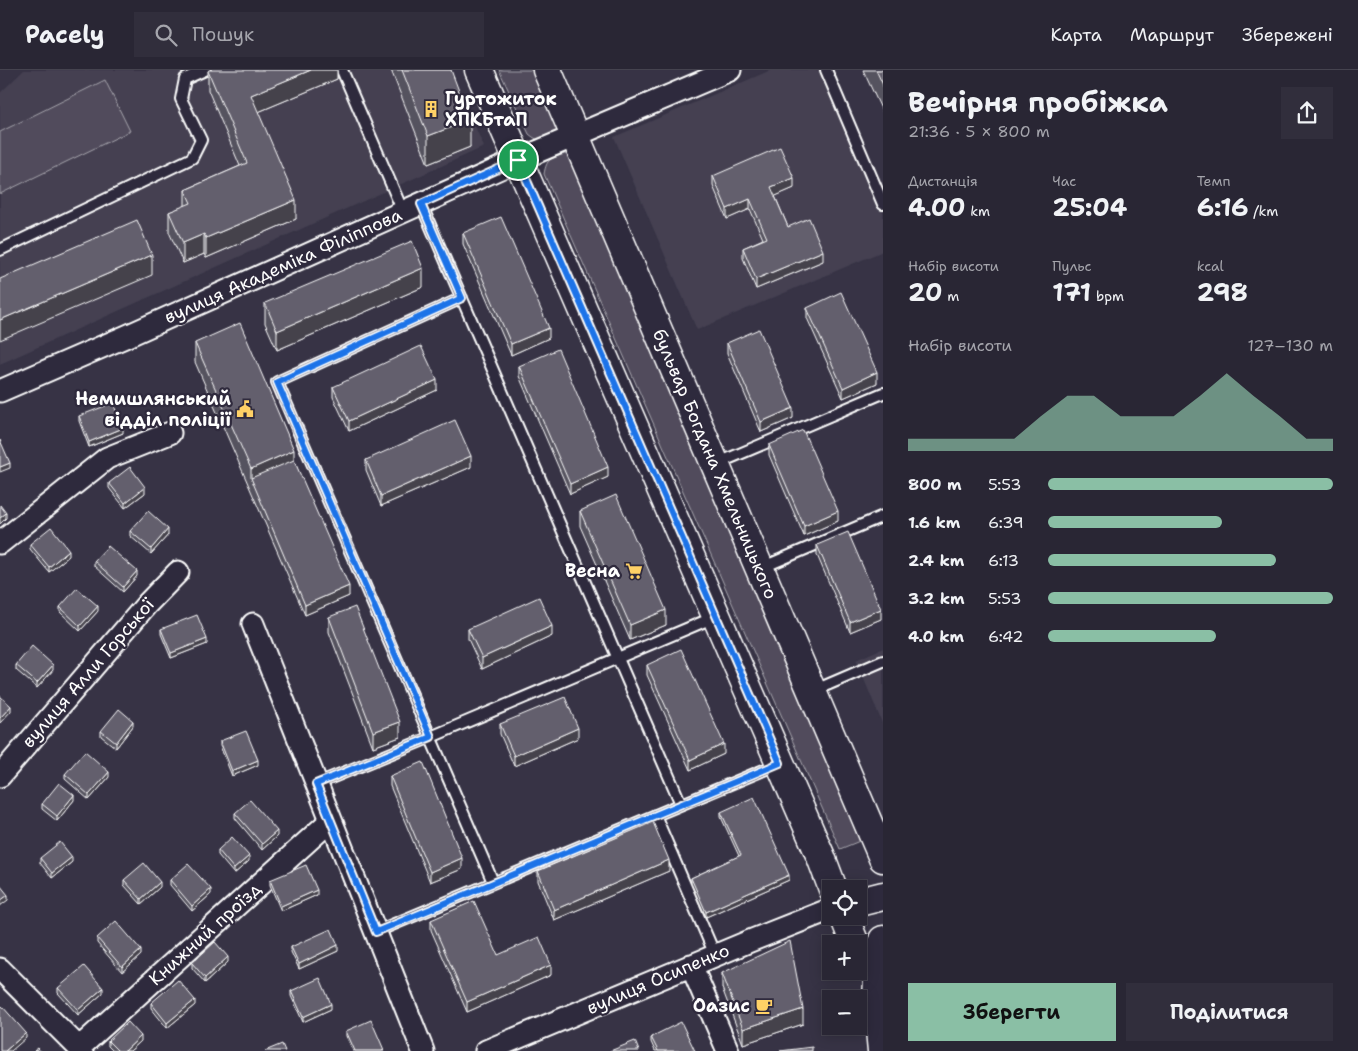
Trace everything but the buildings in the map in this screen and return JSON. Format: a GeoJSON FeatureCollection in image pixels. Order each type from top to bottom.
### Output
{"type":"FeatureCollection","features":[{"type":"Feature","properties":{"kind":"main road"},"geometry":{"type":"LineString","coordinates":[[479,70],[829,880]]}},
{"type":"Feature","properties":{"kind":"main road","name":"бульвар Богдана Хмельницького"},"geometry":{"type":"LineString","coordinates":[[547,70],[883,858]]}},
{"type":"Feature","properties":{"kind":"main road"},"geometry":{"type":"LineString","coordinates":[[867,900],[883,896]]}},
{"type":"Feature","properties":{"kind":"main road"},"geometry":{"type":"LineString","coordinates":[[882,1051],[877,998],[879,962],[883,940]]}},
{"type":"Feature","properties":{"kind":"main road"},"geometry":{"type":"LineString","coordinates":[[867,973],[877,998]]}},
{"type":"Feature","properties":{"kind":"street","name":"вулиця Академіка Філіппова"},"geometry":{"type":"LineString","coordinates":[[0,391],[410,212],[518,160],[730,70]]}},
{"type":"Feature","properties":{"kind":"street"},"geometry":{"type":"LineString","coordinates":[[0,543],[107,458],[170,433]]}},
{"type":"Feature","properties":{"kind":"street","name":"вулиця Алли Горської"},"geometry":{"type":"LineString","coordinates":[[0,776],[146,604],[178,572]]}},
{"type":"Feature","properties":{"kind":"street"},"geometry":{"type":"LineString","coordinates":[[253,624],[423,1051]]}},
{"type":"Feature","properties":{"kind":"street","name":"Книжний проїзд"},"geometry":{"type":"LineString","coordinates":[[81,1049],[331,820]]}},
{"type":"Feature","properties":{"kind":"street","name":"вулиця Осипенко"},"geometry":{"type":"LineString","coordinates":[[486,1051],[715,955],[822,913]]}},
{"type":"Feature","properties":{"kind":"street"},"geometry":{"type":"LineString","coordinates":[[691,965],[728,1051]]}},
{"type":"Feature","properties":{"kind":"street"},"geometry":{"type":"LineString","coordinates":[[0,969],[81,1049]]}},
{"type":"Feature","properties":{"kind":"lane"},"geometry":{"type":"LineString","coordinates":[[0,250],[192,158],[201,140],[180,99],[184,79],[205,70]]}},
{"type":"Feature","properties":{"kind":"lane"},"geometry":{"type":"LineString","coordinates":[[342,70],[410,212],[462,298],[681,804]]}},
{"type":"Feature","properties":{"kind":"lane"},"geometry":{"type":"LineString","coordinates":[[826,70],[883,204]]}},
{"type":"Feature","properties":{"kind":"lane"},"geometry":{"type":"LineString","coordinates":[[462,298],[277,382],[493,882]]}},
{"type":"Feature","properties":{"kind":"lane"},"geometry":{"type":"LineString","coordinates":[[715,465],[883,393]]}},
{"type":"Feature","properties":{"kind":"lane"},"geometry":{"type":"LineString","coordinates":[[760,568],[883,516]]}},
{"type":"Feature","properties":{"kind":"lane"},"geometry":{"type":"LineString","coordinates":[[316,784],[716,616]]}},
{"type":"Feature","properties":{"kind":"lane"},"geometry":{"type":"LineString","coordinates":[[812,691],[883,661]]}},
{"type":"Feature","properties":{"kind":"lane"},"geometry":{"type":"LineString","coordinates":[[376,932],[780,763]]}},
{"type":"Feature","properties":{"kind":"lane"},"geometry":{"type":"LineString","coordinates":[[655,815],[715,955]]}},
{"type":"Feature","properties":{"kind":"shaded area"},"geometry":{"type":"Polygon","coordinates":[[[24,70],[450,70],[484,147],[0,364],[0,93],[24,70]]]}},
{"type":"Feature","properties":{"kind":"shaded area"},"geometry":{"type":"Polygon","coordinates":[[[499,70],[534,70],[557,127],[557,132],[543,140],[529,134],[499,70]]]}},
{"type":"Feature","properties":{"kind":"shaded area"},"geometry":{"type":"Polygon","coordinates":[[[771,70],[826,70],[883,204],[883,251],[697,330],[614,137],[771,70]]]}},
{"type":"Feature","properties":{"kind":"shaded area"},"geometry":{"type":"Polygon","coordinates":[[[105,80],[130,131],[0,194],[0,132],[105,80]]]}},
{"type":"Feature","properties":{"kind":"shaded area"},"geometry":{"type":"Polygon","coordinates":[[[565,154],[571,157],[867,838],[840,849],[544,174],[546,165],[550,160],[565,154]]]}},
{"type":"Feature","properties":{"kind":"shaded area"},"geometry":{"type":"Polygon","coordinates":[[[883,648],[883,725],[856,660],[883,648]]]}},
{"type":"Feature","properties":{"kind":"place","name":"Гуртожиток ХПКБтаП"},"geometry":{"type":"Point","coordinates":[431,109]}},
{"type":"Feature","properties":{"kind":"place","name":"Немишлянський відділ поліції"},"geometry":{"type":"Point","coordinates":[245,409]}},
{"type":"Feature","properties":{"kind":"place","name":"Весна"},"geometry":{"type":"Point","coordinates":[634,571]}},
{"type":"Feature","properties":{"kind":"place","name":"Оазис"},"geometry":{"type":"Point","coordinates":[764,1006]}},
{"type":"Feature","properties":{"kind":"route"},"geometry":{"type":"LineString","coordinates":[[518,160],[780,763],[376,932],[316,784],[431,737],[277,382],[462,298],[421,204],[518,160]]}}]}
